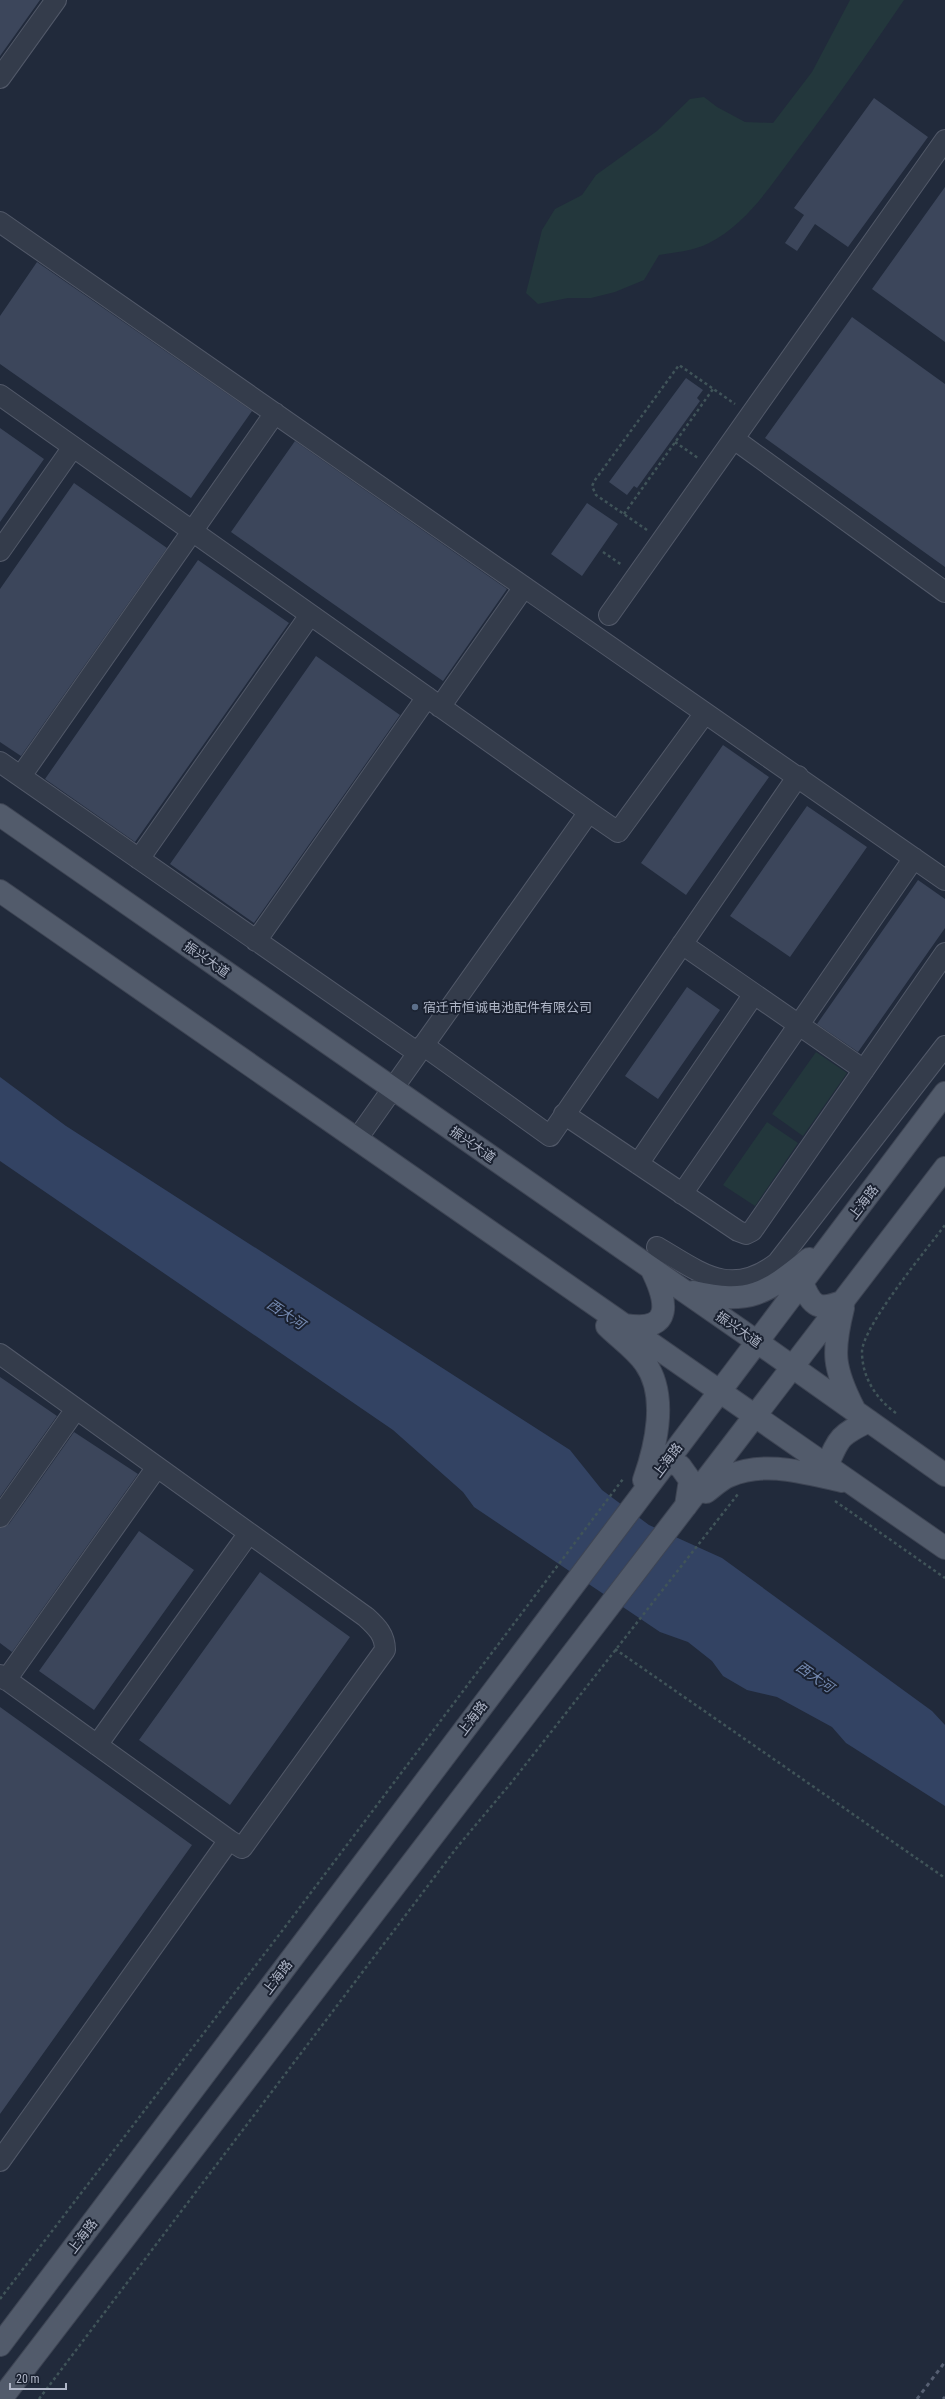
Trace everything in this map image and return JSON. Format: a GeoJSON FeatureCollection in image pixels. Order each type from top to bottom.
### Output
{"type":"FeatureCollection","features":[{"type":"Feature","properties":{"kind":"main road","name":"振兴大道"},"geometry":{"type":"LineString","coordinates":[[0,815],[683,1290],[945,1475]]}},
{"type":"Feature","properties":{"kind":"main road"},"geometry":{"type":"LineString","coordinates":[[0,891],[945,1548]]}},
{"type":"Feature","properties":{"kind":"main road","name":"上海路"},"geometry":{"type":"LineString","coordinates":[[0,2345],[756,1341],[945,1093]]}},
{"type":"Feature","properties":{"kind":"main road"},"geometry":{"type":"LineString","coordinates":[[1,2399],[794,1368],[945,1168]]}},
{"type":"Feature","properties":{"kind":"main road"},"geometry":{"type":"LineString","coordinates":[[683,1290],[721,1298],[748,1296],[778,1284],[836,1237]]}},
{"type":"Feature","properties":{"kind":"main road"},"geometry":{"type":"LineString","coordinates":[[625,1325],[643,1328],[652,1325],[662,1315],[664,1304],[662,1291],[651,1268]]}},
{"type":"Feature","properties":{"kind":"main road"},"geometry":{"type":"LineString","coordinates":[[802,1282],[807,1297],[815,1304],[827,1308],[844,1301]]}},
{"type":"Feature","properties":{"kind":"main road"},"geometry":{"type":"LineString","coordinates":[[564,1283],[645,1363],[654,1385],[658,1411],[656,1436],[653,1456],[637,1500]]}},
{"type":"Feature","properties":{"kind":"main road"},"geometry":{"type":"LineString","coordinates":[[828,1466],[838,1441],[862,1416],[843,1387],[836,1365],[835,1340],[844,1301]]}},
{"type":"Feature","properties":{"kind":"main road"},"geometry":{"type":"LineString","coordinates":[[666,1461],[680,1466],[690,1480],[686,1508]]}},
{"type":"Feature","properties":{"kind":"main road"},"geometry":{"type":"LineString","coordinates":[[686,1508],[728,1476],[758,1469],[784,1468],[852,1483]]}},
{"type":"Feature","properties":{"kind":"lane"},"geometry":{"type":"LineString","coordinates":[[0,78],[56,0]]}},
{"type":"Feature","properties":{"kind":"lane"},"geometry":{"type":"LineString","coordinates":[[610,615],[945,140]]}},
{"type":"Feature","properties":{"kind":"lane"},"geometry":{"type":"LineString","coordinates":[[0,223],[798,776],[945,880]]}},
{"type":"Feature","properties":{"kind":"lane"},"geometry":{"type":"LineString","coordinates":[[0,395],[618,832],[705,713]]}},
{"type":"Feature","properties":{"kind":"lane"},"geometry":{"type":"LineString","coordinates":[[21,776],[275,413]]}},
{"type":"Feature","properties":{"kind":"lane"},"geometry":{"type":"LineString","coordinates":[[734,439],[945,592]]}},
{"type":"Feature","properties":{"kind":"lane"},"geometry":{"type":"LineString","coordinates":[[0,550],[73,447]]}},
{"type":"Feature","properties":{"kind":"lane"},"geometry":{"type":"LineString","coordinates":[[256,941],[433,702],[524,587]]}},
{"type":"Feature","properties":{"kind":"lane"},"geometry":{"type":"LineString","coordinates":[[139,859],[310,614]]}},
{"type":"Feature","properties":{"kind":"lane"},"geometry":{"type":"LineString","coordinates":[[0,762],[256,941],[550,1136],[798,776]]}},
{"type":"Feature","properties":{"kind":"lane"},"geometry":{"type":"LineString","coordinates":[[357,1139],[589,812]]}},
{"type":"Feature","properties":{"kind":"lane"},"geometry":{"type":"LineString","coordinates":[[682,1194],[914,858]]}},
{"type":"Feature","properties":{"kind":"lane"},"geometry":{"type":"LineString","coordinates":[[682,944],[864,1070]]}},
{"type":"Feature","properties":{"kind":"lane"},"geometry":{"type":"LineString","coordinates":[[564,1114],[738,1231],[746,1234],[752,1230],[945,953]]}},
{"type":"Feature","properties":{"kind":"lane"},"geometry":{"type":"LineString","coordinates":[[638,1164],[754,994]]}},
{"type":"Feature","properties":{"kind":"lane"},"geometry":{"type":"LineString","coordinates":[[656,1247],[695,1269],[722,1280],[740,1282],[767,1271],[778,1263],[945,1046]]}},
{"type":"Feature","properties":{"kind":"lane"},"geometry":{"type":"LineString","coordinates":[[0,1354],[366,1617],[376,1626],[385,1639],[385,1650],[242,1848],[3,1678],[157,1467]]}},
{"type":"Feature","properties":{"kind":"lane"},"geometry":{"type":"LineString","coordinates":[[0,1516],[76,1409]]}},
{"type":"Feature","properties":{"kind":"lane"},"geometry":{"type":"LineString","coordinates":[[97,1745],[249,1533]]}},
{"type":"Feature","properties":{"kind":"lane"},"geometry":{"type":"LineString","coordinates":[[0,2160],[229,1840]]}},
{"type":"Feature","properties":{"kind":"path"},"geometry":{"type":"LineString","coordinates":[[662,541],[593,491],[592,486],[595,480],[679,365],[750,415]]}},
{"type":"Feature","properties":{"kind":"path"},"geometry":{"type":"LineString","coordinates":[[624,514],[713,389]]}},
{"type":"Feature","properties":{"kind":"path"},"geometry":{"type":"LineString","coordinates":[[676,442],[712,469]]}},
{"type":"Feature","properties":{"kind":"path"},"geometry":{"type":"LineString","coordinates":[[902,1418],[876,1396],[865,1373],[862,1351],[869,1327],[945,1225]]}},
{"type":"Feature","properties":{"kind":"path"},"geometry":{"type":"LineString","coordinates":[[0,2299],[277,1937],[444,1714],[627,1474]]}},
{"type":"Feature","properties":{"kind":"path"},"geometry":{"type":"LineString","coordinates":[[39,2399],[458,1846],[742,1490]]}},
{"type":"Feature","properties":{"kind":"path"},"geometry":{"type":"LineString","coordinates":[[831,1498],[945,1578]]}},
{"type":"Feature","properties":{"kind":"path"},"geometry":{"type":"LineString","coordinates":[[615,1650],[945,1878]]}},
{"type":"Feature","properties":{"kind":"green space"},"geometry":{"type":"Polygon","coordinates":[[[850,0],[904,0],[836,98],[775,180],[746,216],[722,235],[703,246],[685,251],[659,255],[644,280],[615,292],[591,298],[568,298],[538,304],[526,293],[542,230],[555,209],[582,195],[596,175],[657,131],[690,99],[704,97],[717,107],[745,122],[773,123],[812,72],[850,0]]]}},
{"type":"Feature","properties":{"kind":"green space"},"geometry":{"type":"Polygon","coordinates":[[[816,1052],[847,1073],[803,1136],[772,1114],[816,1052]]]}},
{"type":"Feature","properties":{"kind":"green space"},"geometry":{"type":"Polygon","coordinates":[[[767,1122],[798,1143],[755,1206],[723,1185],[767,1122]]]}},
{"type":"Feature","properties":{"kind":"water","name":"西大河"},"geometry":{"type":"Polygon","coordinates":[[[0,1077],[66,1126],[570,1450],[602,1490],[649,1525],[722,1558],[932,1711],[945,1725],[945,1806],[846,1743],[832,1727],[777,1697],[747,1690],[723,1676],[712,1661],[688,1642],[660,1632],[474,1507],[463,1492],[393,1430],[0,1161],[0,1077]]]}},
{"type":"Feature","properties":{"kind":"building"},"geometry":{"type":"Polygon","coordinates":[[[0,0],[40,0],[0,56],[0,0]]]}},
{"type":"Feature","properties":{"kind":"building"},"geometry":{"type":"Polygon","coordinates":[[[874,98],[928,137],[848,247],[815,224],[797,251],[785,243],[804,215],[794,208],[874,98]]]}},
{"type":"Feature","properties":{"kind":"building"},"geometry":{"type":"Polygon","coordinates":[[[945,187],[945,342],[872,289],[945,187]]]}},
{"type":"Feature","properties":{"kind":"building"},"geometry":{"type":"Polygon","coordinates":[[[37,262],[252,411],[191,498],[0,364],[0,316],[37,262]]]}},
{"type":"Feature","properties":{"kind":"building"},"geometry":{"type":"Polygon","coordinates":[[[852,317],[945,384],[945,567],[765,438],[852,317]]]}},
{"type":"Feature","properties":{"kind":"building"},"geometry":{"type":"Polygon","coordinates":[[[686,378],[703,390],[697,398],[700,401],[637,488],[634,486],[627,495],[609,482],[686,378]]]}},
{"type":"Feature","properties":{"kind":"building"},"geometry":{"type":"Polygon","coordinates":[[[0,428],[44,459],[0,522],[0,428]]]}},
{"type":"Feature","properties":{"kind":"building"},"geometry":{"type":"Polygon","coordinates":[[[295,441],[507,589],[443,681],[231,532],[295,441]]]}},
{"type":"Feature","properties":{"kind":"building"},"geometry":{"type":"Polygon","coordinates":[[[74,483],[167,548],[21,756],[0,742],[0,589],[74,483]]]}},
{"type":"Feature","properties":{"kind":"building"},"geometry":{"type":"Polygon","coordinates":[[[587,503],[618,524],[582,576],[551,554],[587,503]]]}},
{"type":"Feature","properties":{"kind":"building"},"geometry":{"type":"Polygon","coordinates":[[[198,560],[289,623],[135,842],[45,779],[198,560]]]}},
{"type":"Feature","properties":{"kind":"building"},"geometry":{"type":"Polygon","coordinates":[[[316,656],[400,715],[254,923],[170,864],[316,656]]]}},
{"type":"Feature","properties":{"kind":"building"},"geometry":{"type":"Polygon","coordinates":[[[723,745],[769,777],[686,895],[641,863],[723,745]]]}},
{"type":"Feature","properties":{"kind":"building"},"geometry":{"type":"Polygon","coordinates":[[[807,806],[867,847],[790,957],[730,916],[807,806]]]}},
{"type":"Feature","properties":{"kind":"building"},"geometry":{"type":"Polygon","coordinates":[[[918,880],[945,899],[945,928],[858,1052],[817,1024],[918,880]]]}},
{"type":"Feature","properties":{"kind":"building"},"geometry":{"type":"Polygon","coordinates":[[[687,987],[720,1010],[658,1099],[625,1076],[687,987]]]}},
{"type":"Feature","properties":{"kind":"building"},"geometry":{"type":"Polygon","coordinates":[[[0,1377],[57,1416],[0,1497],[0,1377]]]}},
{"type":"Feature","properties":{"kind":"building"},"geometry":{"type":"Polygon","coordinates":[[[74,1432],[138,1474],[12,1652],[0,1643],[0,1528],[9,1524],[74,1432]]]}},
{"type":"Feature","properties":{"kind":"building"},"geometry":{"type":"Polygon","coordinates":[[[139,1531],[194,1570],[94,1710],[39,1671],[139,1531]]]}},
{"type":"Feature","properties":{"kind":"building"},"geometry":{"type":"Polygon","coordinates":[[[260,1572],[350,1637],[230,1805],[139,1740],[260,1572]]]}},
{"type":"Feature","properties":{"kind":"building"},"geometry":{"type":"Polygon","coordinates":[[[0,1707],[192,1845],[0,2114],[0,1707]]]}},
{"type":"Feature","properties":{"kind":"railway"},"geometry":{"type":"LineString","coordinates":[[917,2399],[945,2362]]}},
{"type":"Feature","properties":{"kind":"place","name":"宿迁市恒诚电池配件有限公司"},"geometry":{"type":"Point","coordinates":[415,1007]}}]}
